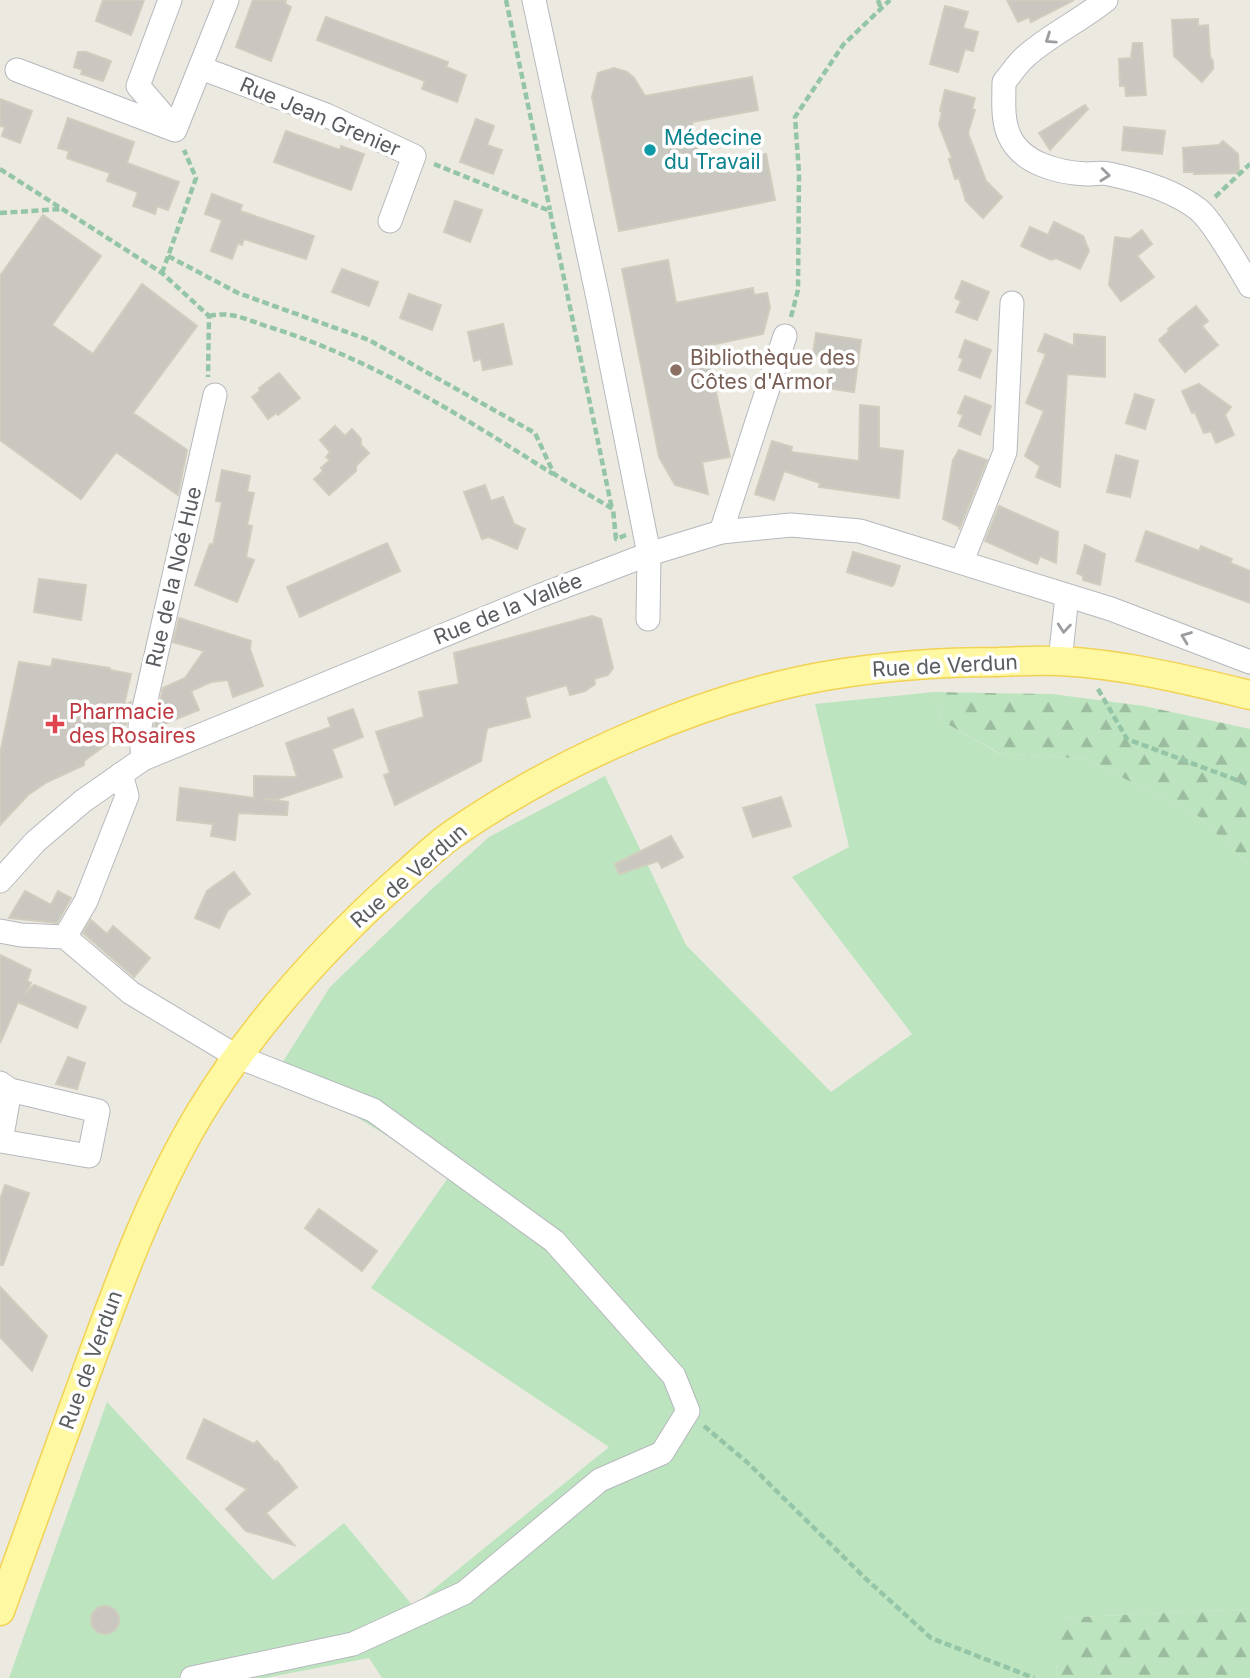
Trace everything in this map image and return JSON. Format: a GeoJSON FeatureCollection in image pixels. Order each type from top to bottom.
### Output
{"type":"FeatureCollection","features":[{"type":"Feature","properties":{"kind":"main road","name":"Rue de Verdun"},"geometry":{"type":"LineString","coordinates":[[0,1611],[117,1288],[167,1174],[198,1116],[236,1056],[273,1008],[315,961],[374,903],[449,836],[558,771],[661,724],[748,695],[829,676],[948,662],[1072,662],[1166,677],[1250,695]]}},
{"type":"Feature","properties":{"kind":"street"},"geometry":{"type":"LineString","coordinates":[[170,0],[138,86],[175,130]]}},
{"type":"Feature","properties":{"kind":"street"},"geometry":{"type":"LineString","coordinates":[[175,130],[227,0]]}},
{"type":"Feature","properties":{"kind":"street"},"geometry":{"type":"LineString","coordinates":[[534,0],[649,554],[648,619]]}},
{"type":"Feature","properties":{"kind":"street"},"geometry":{"type":"LineString","coordinates":[[1106,0],[1025,57],[1004,82],[1004,120],[1010,138],[1020,152],[1045,166],[1066,172],[1106,173],[1181,199],[1200,211],[1250,286]]}},
{"type":"Feature","properties":{"kind":"street","name":"Rue Jean Grenier"},"geometry":{"type":"LineString","coordinates":[[201,68],[326,115],[414,156],[390,221]]}},
{"type":"Feature","properties":{"kind":"street"},"geometry":{"type":"LineString","coordinates":[[17,70],[175,130]]}},
{"type":"Feature","properties":{"kind":"street"},"geometry":{"type":"LineString","coordinates":[[962,561],[1005,452],[1012,303]]}},
{"type":"Feature","properties":{"kind":"street"},"geometry":{"type":"LineString","coordinates":[[721,532],[785,336]]}},
{"type":"Feature","properties":{"kind":"street","name":"Rue de la Noé Hue"},"geometry":{"type":"LineString","coordinates":[[143,759],[139,726],[215,396]]}},
{"type":"Feature","properties":{"kind":"street","name":"Rue de la Vallée"},"geometry":{"type":"LineString","coordinates":[[0,881],[35,842],[83,801],[143,759],[539,596],[649,554],[721,532],[791,525],[860,531],[1111,609],[1250,662]]}},
{"type":"Feature","properties":{"kind":"street"},"geometry":{"type":"LineString","coordinates":[[1067,596],[1072,662]]}},
{"type":"Feature","properties":{"kind":"street"},"geometry":{"type":"LineString","coordinates":[[65,937],[86,901],[127,796],[121,774]]}},
{"type":"Feature","properties":{"kind":"street"},"geometry":{"type":"LineString","coordinates":[[0,931],[65,937],[131,993],[236,1056],[373,1110],[554,1241],[674,1376],[688,1411],[662,1453],[600,1480],[464,1592],[353,1644],[192,1678]]}},
{"type":"Feature","properties":{"kind":"path"},"geometry":{"type":"LineString","coordinates":[[506,0],[613,509],[616,539],[643,528]]}},
{"type":"Feature","properties":{"kind":"path"},"geometry":{"type":"LineString","coordinates":[[878,0],[881,9]]}},
{"type":"Feature","properties":{"kind":"path"},"geometry":{"type":"LineString","coordinates":[[785,336],[798,290],[799,173],[795,117],[843,46],[890,0]]}},
{"type":"Feature","properties":{"kind":"path"},"geometry":{"type":"LineString","coordinates":[[162,273],[196,177],[175,130]]}},
{"type":"Feature","properties":{"kind":"path"},"geometry":{"type":"LineString","coordinates":[[414,156],[550,211]]}},
{"type":"Feature","properties":{"kind":"path"},"geometry":{"type":"LineString","coordinates":[[1200,211],[1250,164]]}},
{"type":"Feature","properties":{"kind":"path"},"geometry":{"type":"LineString","coordinates":[[0,169],[162,273],[209,316],[208,384],[215,396]]}},
{"type":"Feature","properties":{"kind":"path"},"geometry":{"type":"LineString","coordinates":[[0,214],[62,209]]}},
{"type":"Feature","properties":{"kind":"path"},"geometry":{"type":"LineString","coordinates":[[168,256],[238,293],[369,340],[452,386],[535,433],[554,474]]}},
{"type":"Feature","properties":{"kind":"path"},"geometry":{"type":"LineString","coordinates":[[209,316],[224,313],[290,333],[379,372],[472,423],[613,509]]}},
{"type":"Feature","properties":{"kind":"path"},"geometry":{"type":"LineString","coordinates":[[1072,662],[1127,739],[1250,785]]}},
{"type":"Feature","properties":{"kind":"path"},"geometry":{"type":"LineString","coordinates":[[688,1411],[748,1463],[864,1577],[931,1638],[1034,1678]]}},
{"type":"Feature","properties":{"kind":"green space"},"geometry":{"type":"Polygon","coordinates":[[[934,692],[942,721],[998,753],[1086,759],[1198,816],[1250,866],[1250,1609],[1060,1618],[1056,1678],[382,1678],[369,1658],[265,1678],[9,1678],[107,1402],[273,1580],[344,1523],[413,1606],[609,1447],[371,1288],[450,1175],[347,1111],[272,1079],[330,987],[434,887],[489,837],[605,776],[686,945],[831,1092],[912,1034],[792,877],[849,847],[815,704],[934,692]]]}},
{"type":"Feature","properties":{"kind":"green space"},"geometry":{"type":"Polygon","coordinates":[[[934,692],[1052,694],[1144,706],[1250,729],[1250,866],[1198,816],[1086,759],[999,753],[942,721],[934,692]]]}},
{"type":"Feature","properties":{"kind":"green space"},"geometry":{"type":"Polygon","coordinates":[[[1250,1609],[1250,1678],[1056,1678],[1059,1618],[1250,1609]]]}},
{"type":"Feature","properties":{"kind":"building"},"geometry":{"type":"Polygon","coordinates":[[[103,0],[144,0],[131,35],[96,21],[103,0]]]}},
{"type":"Feature","properties":{"kind":"building"},"geometry":{"type":"Polygon","coordinates":[[[253,0],[286,0],[285,4],[291,7],[271,61],[236,47],[253,0]]]}},
{"type":"Feature","properties":{"kind":"building"},"geometry":{"type":"Polygon","coordinates":[[[1007,0],[1074,0],[1031,22],[1029,17],[1018,22],[1007,0]]]}},
{"type":"Feature","properties":{"kind":"building"},"geometry":{"type":"Polygon","coordinates":[[[945,6],[968,12],[963,28],[978,32],[973,51],[965,49],[958,72],[930,64],[945,6]]]}},
{"type":"Feature","properties":{"kind":"building"},"geometry":{"type":"Polygon","coordinates":[[[326,17],[448,62],[446,67],[466,75],[457,102],[422,89],[425,81],[317,40],[326,17]]]}},
{"type":"Feature","properties":{"kind":"building"},"geometry":{"type":"Polygon","coordinates":[[[1198,19],[1198,26],[1208,25],[1210,57],[1213,61],[1213,69],[1202,82],[1174,56],[1172,20],[1198,19]]]}},
{"type":"Feature","properties":{"kind":"building"},"geometry":{"type":"Polygon","coordinates":[[[1133,43],[1142,43],[1146,95],[1126,96],[1125,86],[1120,86],[1119,59],[1131,58],[1133,43]]]}},
{"type":"Feature","properties":{"kind":"building"},"geometry":{"type":"Polygon","coordinates":[[[78,52],[86,52],[111,61],[103,81],[81,74],[83,70],[74,67],[78,52]]]}},
{"type":"Feature","properties":{"kind":"building","name":"Médecine du Travail"},"geometry":{"type":"Polygon","coordinates":[[[614,68],[627,72],[634,78],[645,96],[752,77],[758,110],[692,122],[700,166],[766,154],[775,200],[619,231],[592,97],[598,73],[614,68]]]}},
{"type":"Feature","properties":{"kind":"building"},"geometry":{"type":"Polygon","coordinates":[[[945,90],[975,98],[972,109],[975,110],[968,133],[986,181],[1002,197],[983,218],[966,201],[959,178],[955,179],[949,159],[952,158],[939,125],[945,90]]]}},
{"type":"Feature","properties":{"kind":"building"},"geometry":{"type":"Polygon","coordinates":[[[0,99],[32,111],[20,143],[2,136],[5,127],[0,126],[0,99]]]}},
{"type":"Feature","properties":{"kind":"building"},"geometry":{"type":"Polygon","coordinates":[[[1085,105],[1088,109],[1050,150],[1039,133],[1085,105]]]}},
{"type":"Feature","properties":{"kind":"building"},"geometry":{"type":"Polygon","coordinates":[[[68,118],[134,142],[127,163],[179,182],[168,210],[157,206],[155,214],[133,206],[138,192],[107,181],[110,173],[67,158],[69,151],[58,148],[68,118]]]}},
{"type":"Feature","properties":{"kind":"building"},"geometry":{"type":"Polygon","coordinates":[[[476,119],[494,126],[487,145],[502,150],[493,174],[460,162],[476,119]]]}},
{"type":"Feature","properties":{"kind":"building"},"geometry":{"type":"Polygon","coordinates":[[[1124,127],[1165,131],[1162,154],[1122,150],[1124,127]]]}},
{"type":"Feature","properties":{"kind":"building"},"geometry":{"type":"Polygon","coordinates":[[[286,131],[340,150],[341,146],[364,154],[351,190],[274,162],[286,131]]]}},
{"type":"Feature","properties":{"kind":"building"},"geometry":{"type":"Polygon","coordinates":[[[1223,141],[1238,154],[1239,173],[1184,172],[1183,148],[1219,145],[1223,141]]]}},
{"type":"Feature","properties":{"kind":"building"},"geometry":{"type":"Polygon","coordinates":[[[212,194],[242,205],[240,211],[314,236],[306,259],[244,239],[242,245],[238,243],[232,259],[211,251],[222,220],[205,214],[212,194]]]}},
{"type":"Feature","properties":{"kind":"building"},"geometry":{"type":"Polygon","coordinates":[[[455,201],[482,210],[470,242],[444,232],[455,201]]]}},
{"type":"Feature","properties":{"kind":"building"},"geometry":{"type":"Polygon","coordinates":[[[43,215],[101,256],[52,325],[93,354],[142,284],[197,326],[133,413],[187,450],[178,495],[116,452],[81,499],[0,440],[0,276],[43,215]]]}},
{"type":"Feature","properties":{"kind":"building"},"geometry":{"type":"Polygon","coordinates":[[[1054,222],[1083,236],[1089,251],[1080,269],[1056,258],[1051,260],[1021,246],[1030,227],[1048,235],[1054,222]]]}},
{"type":"Feature","properties":{"kind":"building"},"geometry":{"type":"Polygon","coordinates":[[[1142,230],[1152,244],[1137,256],[1154,277],[1121,301],[1109,285],[1115,237],[1130,239],[1142,230]]]}},
{"type":"Feature","properties":{"kind":"building"},"geometry":{"type":"Polygon","coordinates":[[[668,260],[676,303],[753,288],[754,295],[767,293],[770,307],[763,334],[706,346],[730,457],[702,462],[708,494],[675,485],[659,457],[622,269],[668,260]]]}},
{"type":"Feature","properties":{"kind":"building"},"geometry":{"type":"Polygon","coordinates":[[[342,269],[378,282],[369,306],[332,292],[342,269]]]}},
{"type":"Feature","properties":{"kind":"building"},"geometry":{"type":"Polygon","coordinates":[[[962,281],[989,292],[977,320],[956,312],[961,301],[955,298],[962,281]]]}},
{"type":"Feature","properties":{"kind":"building"},"geometry":{"type":"Polygon","coordinates":[[[409,294],[441,305],[432,330],[400,318],[409,294]]]}},
{"type":"Feature","properties":{"kind":"building"},"geometry":{"type":"Polygon","coordinates":[[[1196,306],[1208,321],[1202,326],[1218,345],[1185,372],[1159,340],[1196,306]]]}},
{"type":"Feature","properties":{"kind":"building"},"geometry":{"type":"Polygon","coordinates":[[[503,324],[512,364],[483,370],[481,359],[474,361],[468,332],[503,324]]]}},
{"type":"Feature","properties":{"kind":"building"},"geometry":{"type":"Polygon","coordinates":[[[816,333],[861,340],[854,392],[826,388],[831,357],[813,355],[816,333]]]}},
{"type":"Feature","properties":{"kind":"building"},"geometry":{"type":"Polygon","coordinates":[[[1045,334],[1074,346],[1074,334],[1105,337],[1105,377],[1067,374],[1060,487],[1036,477],[1040,466],[1025,456],[1044,411],[1026,403],[1046,354],[1038,351],[1045,334]]]}},
{"type":"Feature","properties":{"kind":"building"},"geometry":{"type":"Polygon","coordinates":[[[965,340],[991,350],[980,378],[959,370],[963,359],[959,357],[965,340]]]}},
{"type":"Feature","properties":{"kind":"building"},"geometry":{"type":"Polygon","coordinates":[[[279,373],[300,398],[278,415],[276,413],[268,419],[252,397],[279,373]]]}},
{"type":"Feature","properties":{"kind":"building"},"geometry":{"type":"Polygon","coordinates":[[[1199,384],[1231,407],[1225,415],[1234,435],[1216,443],[1211,431],[1204,433],[1182,391],[1199,384]]]}},
{"type":"Feature","properties":{"kind":"building"},"geometry":{"type":"Polygon","coordinates":[[[1135,394],[1154,400],[1145,429],[1126,423],[1135,394]]]}},
{"type":"Feature","properties":{"kind":"building"},"geometry":{"type":"Polygon","coordinates":[[[965,396],[991,406],[980,435],[959,426],[963,415],[958,413],[965,396]]]}},
{"type":"Feature","properties":{"kind":"building"},"geometry":{"type":"Polygon","coordinates":[[[860,405],[879,407],[879,448],[903,451],[899,498],[819,487],[820,483],[784,471],[774,500],[755,494],[772,441],[792,447],[791,452],[859,461],[860,405]]]}},
{"type":"Feature","properties":{"kind":"building"},"geometry":{"type":"Polygon","coordinates":[[[335,426],[345,436],[352,429],[369,453],[356,466],[356,471],[329,495],[314,479],[330,460],[326,457],[330,452],[320,440],[335,426]]]}},
{"type":"Feature","properties":{"kind":"building"},"geometry":{"type":"Polygon","coordinates":[[[959,450],[987,460],[959,530],[960,527],[943,519],[953,460],[959,450]]]}},
{"type":"Feature","properties":{"kind":"building"},"geometry":{"type":"Polygon","coordinates":[[[1116,455],[1138,461],[1130,497],[1107,492],[1116,455]]]}},
{"type":"Feature","properties":{"kind":"building"},"geometry":{"type":"Polygon","coordinates":[[[222,470],[250,476],[247,492],[254,493],[247,525],[252,526],[246,557],[254,560],[237,602],[195,585],[210,544],[213,545],[222,502],[216,501],[222,470]]]}},
{"type":"Feature","properties":{"kind":"building"},"geometry":{"type":"Polygon","coordinates":[[[485,485],[491,501],[503,497],[514,524],[525,529],[517,549],[489,537],[482,539],[464,492],[485,485]]]}},
{"type":"Feature","properties":{"kind":"building"},"geometry":{"type":"Polygon","coordinates":[[[999,506],[1058,532],[1056,563],[1040,556],[1037,564],[985,541],[999,506]]]}},
{"type":"Feature","properties":{"kind":"building"},"geometry":{"type":"Polygon","coordinates":[[[1146,531],[1199,551],[1201,546],[1232,559],[1230,563],[1250,571],[1250,603],[1136,561],[1146,531]]]}},
{"type":"Feature","properties":{"kind":"building"},"geometry":{"type":"Polygon","coordinates":[[[387,543],[400,571],[300,617],[287,587],[387,543]]]}},
{"type":"Feature","properties":{"kind":"building"},"geometry":{"type":"Polygon","coordinates":[[[1085,545],[1105,554],[1100,585],[1083,580],[1083,576],[1077,573],[1085,545]]]}},
{"type":"Feature","properties":{"kind":"building"},"geometry":{"type":"Polygon","coordinates":[[[853,552],[900,566],[894,584],[892,586],[847,572],[853,552]]]}},
{"type":"Feature","properties":{"kind":"building"},"geometry":{"type":"Polygon","coordinates":[[[39,579],[86,585],[81,620],[34,612],[39,579]]]}},
{"type":"Feature","properties":{"kind":"building"},"geometry":{"type":"Polygon","coordinates":[[[592,616],[601,619],[613,668],[608,675],[594,679],[595,684],[585,691],[570,695],[567,685],[525,697],[530,717],[487,728],[481,761],[395,805],[384,775],[390,773],[376,732],[424,717],[419,692],[459,684],[454,653],[592,616]]]}},
{"type":"Feature","properties":{"kind":"building"},"geometry":{"type":"Polygon","coordinates":[[[179,618],[251,641],[250,649],[263,686],[233,697],[228,680],[211,682],[191,691],[199,710],[154,728],[163,688],[185,678],[204,651],[173,642],[179,618]]]}},
{"type":"Feature","properties":{"kind":"building"},"geometry":{"type":"Polygon","coordinates":[[[53,659],[131,674],[124,705],[131,702],[126,724],[115,733],[112,740],[84,761],[84,765],[47,782],[28,795],[0,825],[0,754],[19,662],[51,667],[53,659]]]}},
{"type":"Feature","properties":{"kind":"building"},"geometry":{"type":"Polygon","coordinates":[[[353,709],[363,737],[332,749],[342,777],[278,799],[263,799],[288,802],[287,815],[238,813],[235,840],[211,836],[213,824],[177,820],[180,788],[254,798],[254,776],[297,777],[286,743],[331,727],[328,718],[353,709]]]}},
{"type":"Feature","properties":{"kind":"building"},"geometry":{"type":"Polygon","coordinates":[[[781,797],[791,826],[753,837],[743,808],[781,797]]]}},
{"type":"Feature","properties":{"kind":"building"},"geometry":{"type":"Polygon","coordinates":[[[671,836],[683,857],[662,868],[658,861],[619,874],[615,864],[671,836]]]}},
{"type":"Feature","properties":{"kind":"building"},"geometry":{"type":"Polygon","coordinates":[[[234,872],[250,894],[228,910],[219,928],[195,918],[207,891],[234,872]]]}},
{"type":"Feature","properties":{"kind":"building"},"geometry":{"type":"Polygon","coordinates":[[[25,891],[51,905],[58,891],[71,898],[57,923],[9,918],[25,891]]]}},
{"type":"Feature","properties":{"kind":"building"},"geometry":{"type":"Polygon","coordinates":[[[91,920],[107,934],[113,926],[150,958],[134,977],[83,933],[91,920]]]}},
{"type":"Feature","properties":{"kind":"building"},"geometry":{"type":"Polygon","coordinates":[[[0,955],[31,970],[27,981],[31,983],[25,994],[34,985],[86,1007],[77,1028],[18,1002],[0,1043],[0,955]]]}},
{"type":"Feature","properties":{"kind":"building"},"geometry":{"type":"Polygon","coordinates":[[[68,1057],[85,1063],[77,1089],[56,1084],[68,1057]]]}},
{"type":"Feature","properties":{"kind":"building"},"geometry":{"type":"Polygon","coordinates":[[[5,1185],[29,1193],[3,1265],[0,1265],[0,1200],[5,1185]]]}},
{"type":"Feature","properties":{"kind":"building"},"geometry":{"type":"Polygon","coordinates":[[[319,1209],[377,1251],[362,1271],[305,1228],[319,1209]]]}},
{"type":"Feature","properties":{"kind":"building"},"geometry":{"type":"Polygon","coordinates":[[[0,1287],[47,1336],[32,1371],[0,1337],[0,1287]]]}},
{"type":"Feature","properties":{"kind":"building"},"geometry":{"type":"Polygon","coordinates":[[[204,1419],[254,1444],[257,1441],[297,1487],[266,1513],[294,1545],[246,1531],[226,1509],[247,1489],[187,1458],[204,1419]]]}},
{"type":"Feature","properties":{"kind":"building"},"geometry":{"type":"Polygon","coordinates":[[[105,1606],[115,1610],[119,1620],[115,1630],[105,1634],[95,1630],[91,1620],[95,1610],[105,1606]]]}},
{"type":"Feature","properties":{"kind":"place","name":"Médecine du Travail"},"geometry":{"type":"Point","coordinates":[650,150]}},
{"type":"Feature","properties":{"kind":"place","name":"Bibliothèque des Côtes d'Armor"},"geometry":{"type":"Point","coordinates":[676,370]}},
{"type":"Feature","properties":{"kind":"place","name":"Pharmacie des Rosaires"},"geometry":{"type":"Point","coordinates":[55,724]}}]}
